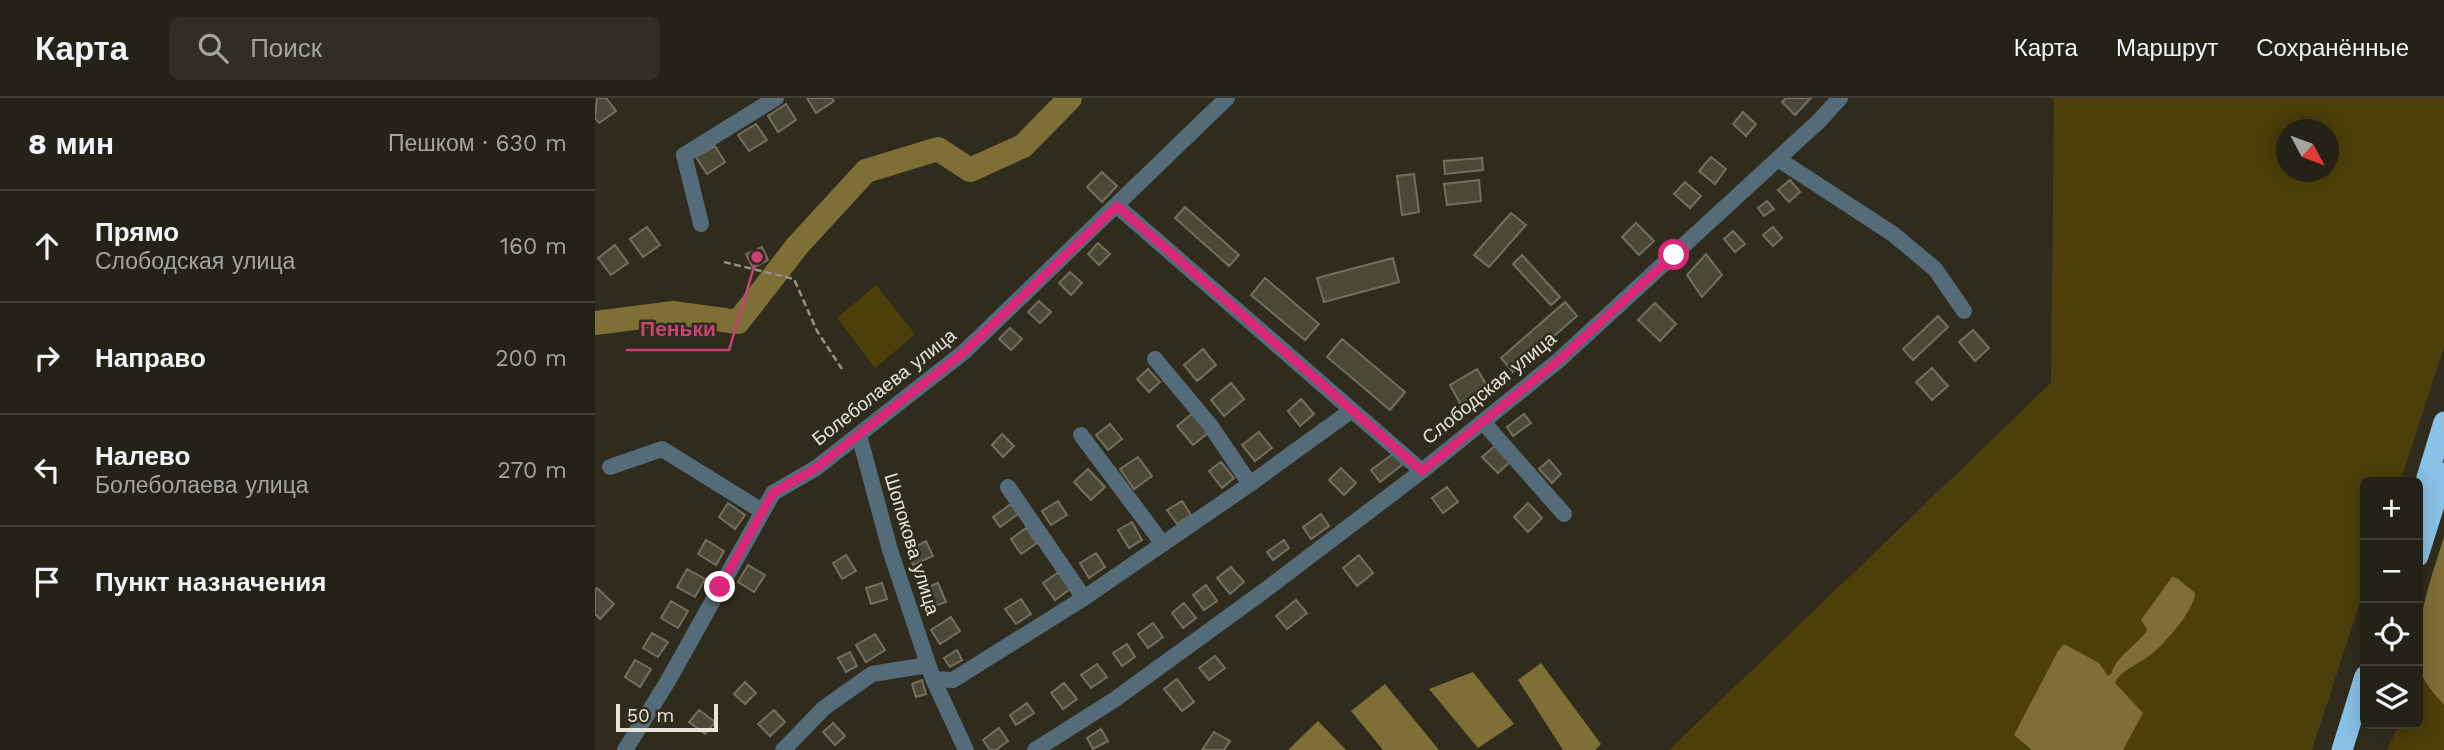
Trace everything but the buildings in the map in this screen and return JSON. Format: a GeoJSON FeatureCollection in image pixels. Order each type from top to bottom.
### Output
{"type":"FeatureCollection","features":[{"type":"Feature","properties":{"kind":"highway"},"geometry":{"type":"LineString","coordinates":[[2423,491],[2444,422]]}},
{"type":"Feature","properties":{"kind":"highway"},"geometry":{"type":"LineString","coordinates":[[2423,540],[2444,473]]}},
{"type":"Feature","properties":{"kind":"highway"},"geometry":{"type":"LineString","coordinates":[[2342,750],[2360,692]]}},
{"type":"Feature","properties":{"kind":"highway"},"geometry":{"type":"LineString","coordinates":[[2356,750],[2363,729]]}},
{"type":"Feature","properties":{"kind":"street"},"geometry":{"type":"LineString","coordinates":[[701,224],[684,155],[776,98]]}},
{"type":"Feature","properties":{"kind":"street","name":"Болеболаева улица"},"geometry":{"type":"LineString","coordinates":[[625,750],[668,681],[773,493],[816,468],[964,352],[1227,98]]}},
{"type":"Feature","properties":{"kind":"street","name":"Слободская улица"},"geometry":{"type":"LineString","coordinates":[[1035,750],[1124,692],[1264,592],[1483,422],[1559,360],[1819,121],[1840,98]]}},
{"type":"Feature","properties":{"kind":"street"},"geometry":{"type":"LineString","coordinates":[[1778,159],[1893,234],[1935,269],[1964,311]]}},
{"type":"Feature","properties":{"kind":"street"},"geometry":{"type":"LineString","coordinates":[[1117,206],[1422,471]]}},
{"type":"Feature","properties":{"kind":"street"},"geometry":{"type":"LineString","coordinates":[[1155,359],[1210,425],[1250,484]]}},
{"type":"Feature","properties":{"kind":"street"},"geometry":{"type":"LineString","coordinates":[[783,750],[824,709],[872,674],[930,672],[953,680],[1084,598],[1352,410]]}},
{"type":"Feature","properties":{"kind":"street"},"geometry":{"type":"LineString","coordinates":[[1483,422],[1564,514]]}},
{"type":"Feature","properties":{"kind":"street","name":"Шопокова улица"},"geometry":{"type":"LineString","coordinates":[[859,435],[890,550],[930,672],[966,750]]}},
{"type":"Feature","properties":{"kind":"street"},"geometry":{"type":"LineString","coordinates":[[1081,435],[1163,544]]}},
{"type":"Feature","properties":{"kind":"street"},"geometry":{"type":"LineString","coordinates":[[610,467],[662,449],[762,511]]}},
{"type":"Feature","properties":{"kind":"street"},"geometry":{"type":"LineString","coordinates":[[1008,486],[1084,598]]}},
{"type":"Feature","properties":{"kind":"path"},"geometry":{"type":"LineString","coordinates":[[724,262],[794,279],[817,331],[842,369]]}},
{"type":"Feature","properties":{"kind":"shaded area"},"geometry":{"type":"Polygon","coordinates":[[[2054,98],[2444,98],[2444,347],[2402,477],[2360,477],[2360,602],[2312,750],[1669,750],[2051,383],[2054,98]]]}},
{"type":"Feature","properties":{"kind":"shaded area"},"geometry":{"type":"Polygon","coordinates":[[[876,285],[915,334],[875,368],[837,318],[876,285]]]}},
{"type":"Feature","properties":{"kind":"shaded area"},"geometry":{"type":"Polygon","coordinates":[[[2444,537],[2444,705],[2423,676],[2423,611],[2444,537]]]}},
{"type":"Feature","properties":{"kind":"shaded area"},"geometry":{"type":"Polygon","coordinates":[[[2172,577],[2195,593],[2194,600],[2179,625],[2165,641],[2149,656],[2122,674],[2115,683],[2143,713],[2123,750],[2032,750],[2014,735],[2064,644],[2099,663],[2108,676],[2121,657],[2146,632],[2141,620],[2172,577]]]}},
{"type":"Feature","properties":{"kind":"shaded area"},"geometry":{"type":"Polygon","coordinates":[[[1541,663],[1601,744],[1595,750],[1563,750],[1518,680],[1541,663]]]}},
{"type":"Feature","properties":{"kind":"shaded area"},"geometry":{"type":"Polygon","coordinates":[[[1473,672],[1514,724],[1478,748],[1429,689],[1473,672]]]}},
{"type":"Feature","properties":{"kind":"shaded area"},"geometry":{"type":"Polygon","coordinates":[[[2423,677],[2444,705],[2444,750],[2387,750],[2397,729],[2423,729],[2423,677]]]}},
{"type":"Feature","properties":{"kind":"shaded area"},"geometry":{"type":"Polygon","coordinates":[[[1385,684],[1439,750],[1383,750],[1351,711],[1385,684]]]}},
{"type":"Feature","properties":{"kind":"shaded area"},"geometry":{"type":"Polygon","coordinates":[[[1318,721],[1346,750],[1289,750],[1289,749],[1318,721]]]}},
{"type":"Feature","properties":{"kind":"waterway"},"geometry":{"type":"LineString","coordinates":[[595,323],[673,313],[738,322],[798,245],[866,171],[938,149],[970,170],[1023,146],[1070,98]]}},
{"type":"Feature","properties":{"kind":"place","name":"Пеньки"},"geometry":{"type":"Point","coordinates":[757,257]}},
{"type":"Feature","properties":{"kind":"route"},"geometry":{"type":"LineString","coordinates":[[720,587],[773,493],[816,468],[964,352],[1117,206],[1422,471],[1559,360],[1674,255]]}}]}
